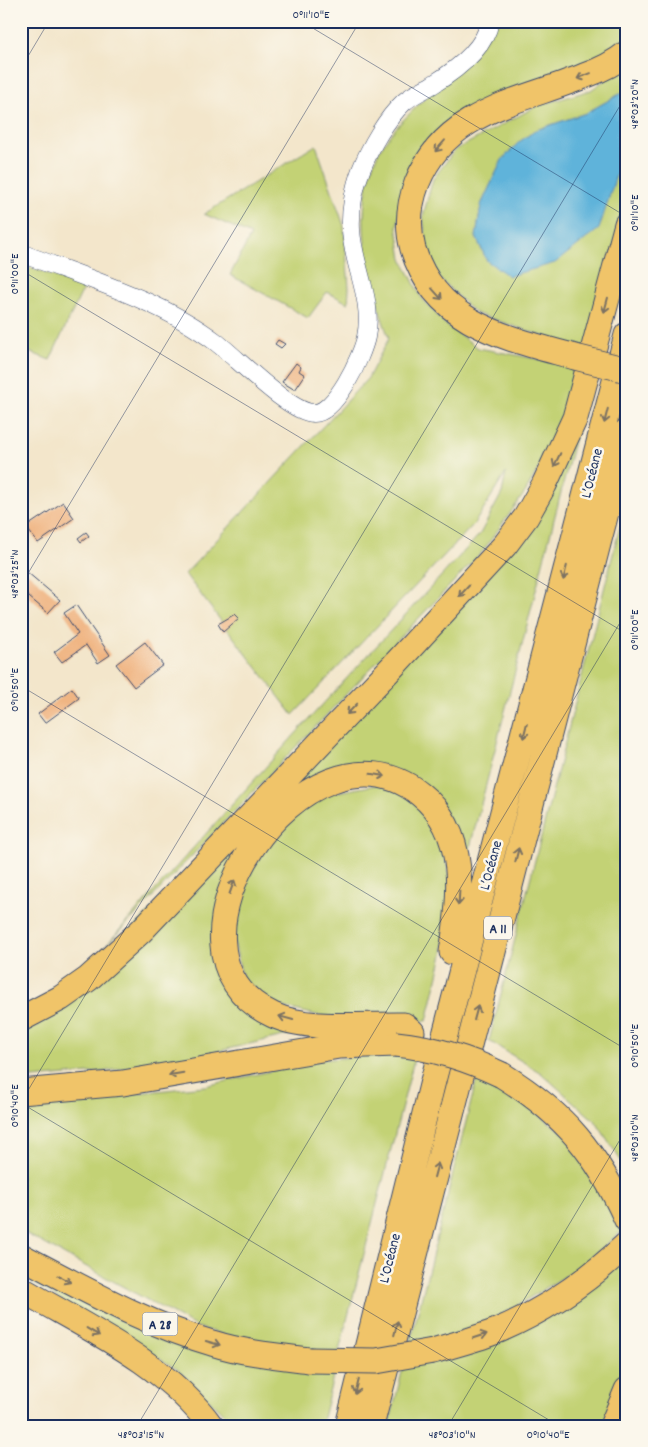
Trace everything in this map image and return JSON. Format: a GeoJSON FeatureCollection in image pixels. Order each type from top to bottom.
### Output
{"type":"FeatureCollection","features":[{"type":"Feature","properties":{"kind":"highway"},"geometry":{"type":"LineString","coordinates":[[627,53],[596,71],[506,102],[462,127],[441,143],[424,166],[415,189],[409,214],[410,238],[418,264],[430,286],[447,305],[469,320],[494,332],[627,370]]}},
{"type":"Feature","properties":{"kind":"highway"},"geometry":{"type":"LineString","coordinates":[[21,1019],[61,998],[88,979],[141,931],[410,648],[505,545],[526,517],[544,485],[575,418],[627,224]]}},
{"type":"Feature","properties":{"kind":"highway","name":"L’Océane"},"geometry":{"type":"LineString","coordinates":[[348,1426],[432,1085],[627,335]]}},
{"type":"Feature","properties":{"kind":"highway","name":"L’Océane"},"geometry":{"type":"LineString","coordinates":[[371,1426],[627,431]]}},
{"type":"Feature","properties":{"kind":"highway"},"geometry":{"type":"LineString","coordinates":[[432,1085],[437,1022],[448,980],[458,917],[459,879],[453,844],[439,816],[415,790],[388,777],[370,774],[349,775],[320,785],[303,795],[273,822],[251,850],[236,877],[223,917],[224,954],[232,976],[240,989],[256,1005],[287,1020],[403,1033],[424,1047],[454,1054],[506,1069],[544,1086],[567,1106],[590,1131],[627,1184]]}},
{"type":"Feature","properties":{"kind":"highway"},"geometry":{"type":"LineString","coordinates":[[21,1092],[122,1083],[339,1046],[403,1033]]}},
{"type":"Feature","properties":{"kind":"highway"},"geometry":{"type":"LineString","coordinates":[[506,1069],[567,1125],[601,1169],[627,1220]]}},
{"type":"Feature","properties":{"kind":"highway","name":"A 28"},"geometry":{"type":"LineString","coordinates":[[21,1256],[134,1313],[179,1332],[250,1353],[310,1360],[376,1361],[433,1351],[499,1330],[545,1306],[585,1280],[627,1244]]}},
{"type":"Feature","properties":{"kind":"highway"},"geometry":{"type":"LineString","coordinates":[[21,1289],[159,1374],[185,1395],[211,1426]]}},
{"type":"Feature","properties":{"kind":"highway"},"geometry":{"type":"LineString","coordinates":[[612,1426],[627,1390]]}},
{"type":"Feature","properties":{"kind":"street"},"geometry":{"type":"LineString","coordinates":[[21,253],[145,302],[180,319],[216,341],[292,405],[314,414],[324,411],[348,380],[366,336],[367,300],[351,231],[352,209],[361,170],[386,124],[405,102],[458,67],[488,33],[490,21]]}},
{"type":"Feature","properties":{"kind":"green space"},"geometry":{"type":"Polygon","coordinates":[[[496,21],[627,21],[627,40],[576,67],[526,83],[479,103],[443,125],[415,159],[402,195],[397,227],[402,259],[421,297],[444,323],[478,348],[580,367],[568,413],[526,491],[482,552],[99,953],[299,730],[480,534],[502,493],[506,473],[474,524],[293,715],[185,574],[368,378],[389,338],[375,296],[366,253],[364,208],[373,165],[377,154],[397,126],[438,85],[496,21]]]}},
{"type":"Feature","properties":{"kind":"green space"},"geometry":{"type":"Polygon","coordinates":[[[627,64],[627,90],[586,113],[536,130],[519,142],[502,160],[481,205],[476,237],[487,261],[599,228],[627,141],[627,196],[587,351],[475,313],[439,278],[427,248],[423,216],[433,179],[455,150],[537,106],[591,90],[627,64]]]}},
{"type":"Feature","properties":{"kind":"green space"},"geometry":{"type":"Polygon","coordinates":[[[316,145],[344,226],[349,288],[348,303],[327,292],[308,318],[230,275],[251,235],[204,214],[316,145]]]}},
{"type":"Feature","properties":{"kind":"green space"},"geometry":{"type":"Polygon","coordinates":[[[21,264],[84,287],[50,360],[21,349],[21,264]]]}},
{"type":"Feature","properties":{"kind":"green space"},"geometry":{"type":"Polygon","coordinates":[[[579,422],[468,855],[382,765],[355,764],[334,769],[292,794],[213,930],[218,970],[231,997],[260,1020],[301,1032],[197,1056],[101,1072],[21,1079],[21,1028],[38,1021],[484,583],[579,422]]]}},
{"type":"Feature","properties":{"kind":"green space"},"geometry":{"type":"Polygon","coordinates":[[[627,499],[627,1170],[596,1122],[541,1073],[489,1041],[627,499]]]}},
{"type":"Feature","properties":{"kind":"green space"},"geometry":{"type":"Polygon","coordinates":[[[381,784],[406,794],[435,825],[451,879],[443,954],[427,1021],[321,1016],[273,1005],[244,983],[230,926],[238,893],[276,833],[321,795],[381,784]]]}},
{"type":"Feature","properties":{"kind":"green space"},"geometry":{"type":"Polygon","coordinates":[[[416,1052],[338,1355],[255,1344],[197,1327],[21,1231],[21,1105],[205,1086],[319,1060],[416,1052]]]}},
{"type":"Feature","properties":{"kind":"green space"},"geometry":{"type":"Polygon","coordinates":[[[479,1070],[573,1140],[622,1231],[577,1269],[508,1311],[435,1344],[409,1348],[479,1070]]]}},
{"type":"Feature","properties":{"kind":"green space"},"geometry":{"type":"Polygon","coordinates":[[[627,1253],[627,1371],[607,1426],[389,1426],[404,1363],[431,1358],[627,1253]]]}},
{"type":"Feature","properties":{"kind":"green space"},"geometry":{"type":"Polygon","coordinates":[[[21,1269],[151,1335],[215,1353],[335,1369],[321,1426],[233,1426],[230,1420],[177,1369],[21,1277],[21,1269]]]}},
{"type":"Feature","properties":{"kind":"water"},"geometry":{"type":"Polygon","coordinates":[[[627,90],[627,141],[599,229],[555,263],[509,276],[487,261],[476,237],[481,205],[502,160],[519,142],[536,130],[586,113],[627,90]]]}},
{"type":"Feature","properties":{"kind":"building"},"geometry":{"type":"Polygon","coordinates":[[[278,340],[285,344],[281,348],[275,344],[278,340]]]}},
{"type":"Feature","properties":{"kind":"building"},"geometry":{"type":"Polygon","coordinates":[[[296,363],[301,367],[299,371],[305,375],[295,390],[282,382],[296,363]]]}},
{"type":"Feature","properties":{"kind":"building"},"geometry":{"type":"Polygon","coordinates":[[[63,502],[74,518],[38,543],[26,527],[63,502]]]}},
{"type":"Feature","properties":{"kind":"building"},"geometry":{"type":"Polygon","coordinates":[[[86,532],[89,536],[81,542],[78,538],[86,532]]]}},
{"type":"Feature","properties":{"kind":"building"},"geometry":{"type":"Polygon","coordinates":[[[21,567],[60,600],[48,613],[23,592],[21,594],[21,567]]]}},
{"type":"Feature","properties":{"kind":"building"},"geometry":{"type":"Polygon","coordinates":[[[76,605],[110,655],[98,663],[86,645],[62,662],[54,652],[78,634],[64,613],[76,605]]]}},
{"type":"Feature","properties":{"kind":"building"},"geometry":{"type":"Polygon","coordinates":[[[235,614],[239,618],[223,632],[218,624],[235,614]]]}},
{"type":"Feature","properties":{"kind":"building"},"geometry":{"type":"Polygon","coordinates":[[[145,642],[163,665],[134,687],[116,664],[145,642]]]}},
{"type":"Feature","properties":{"kind":"building"},"geometry":{"type":"Polygon","coordinates":[[[72,688],[79,698],[45,723],[38,714],[72,688]]]}}]}
